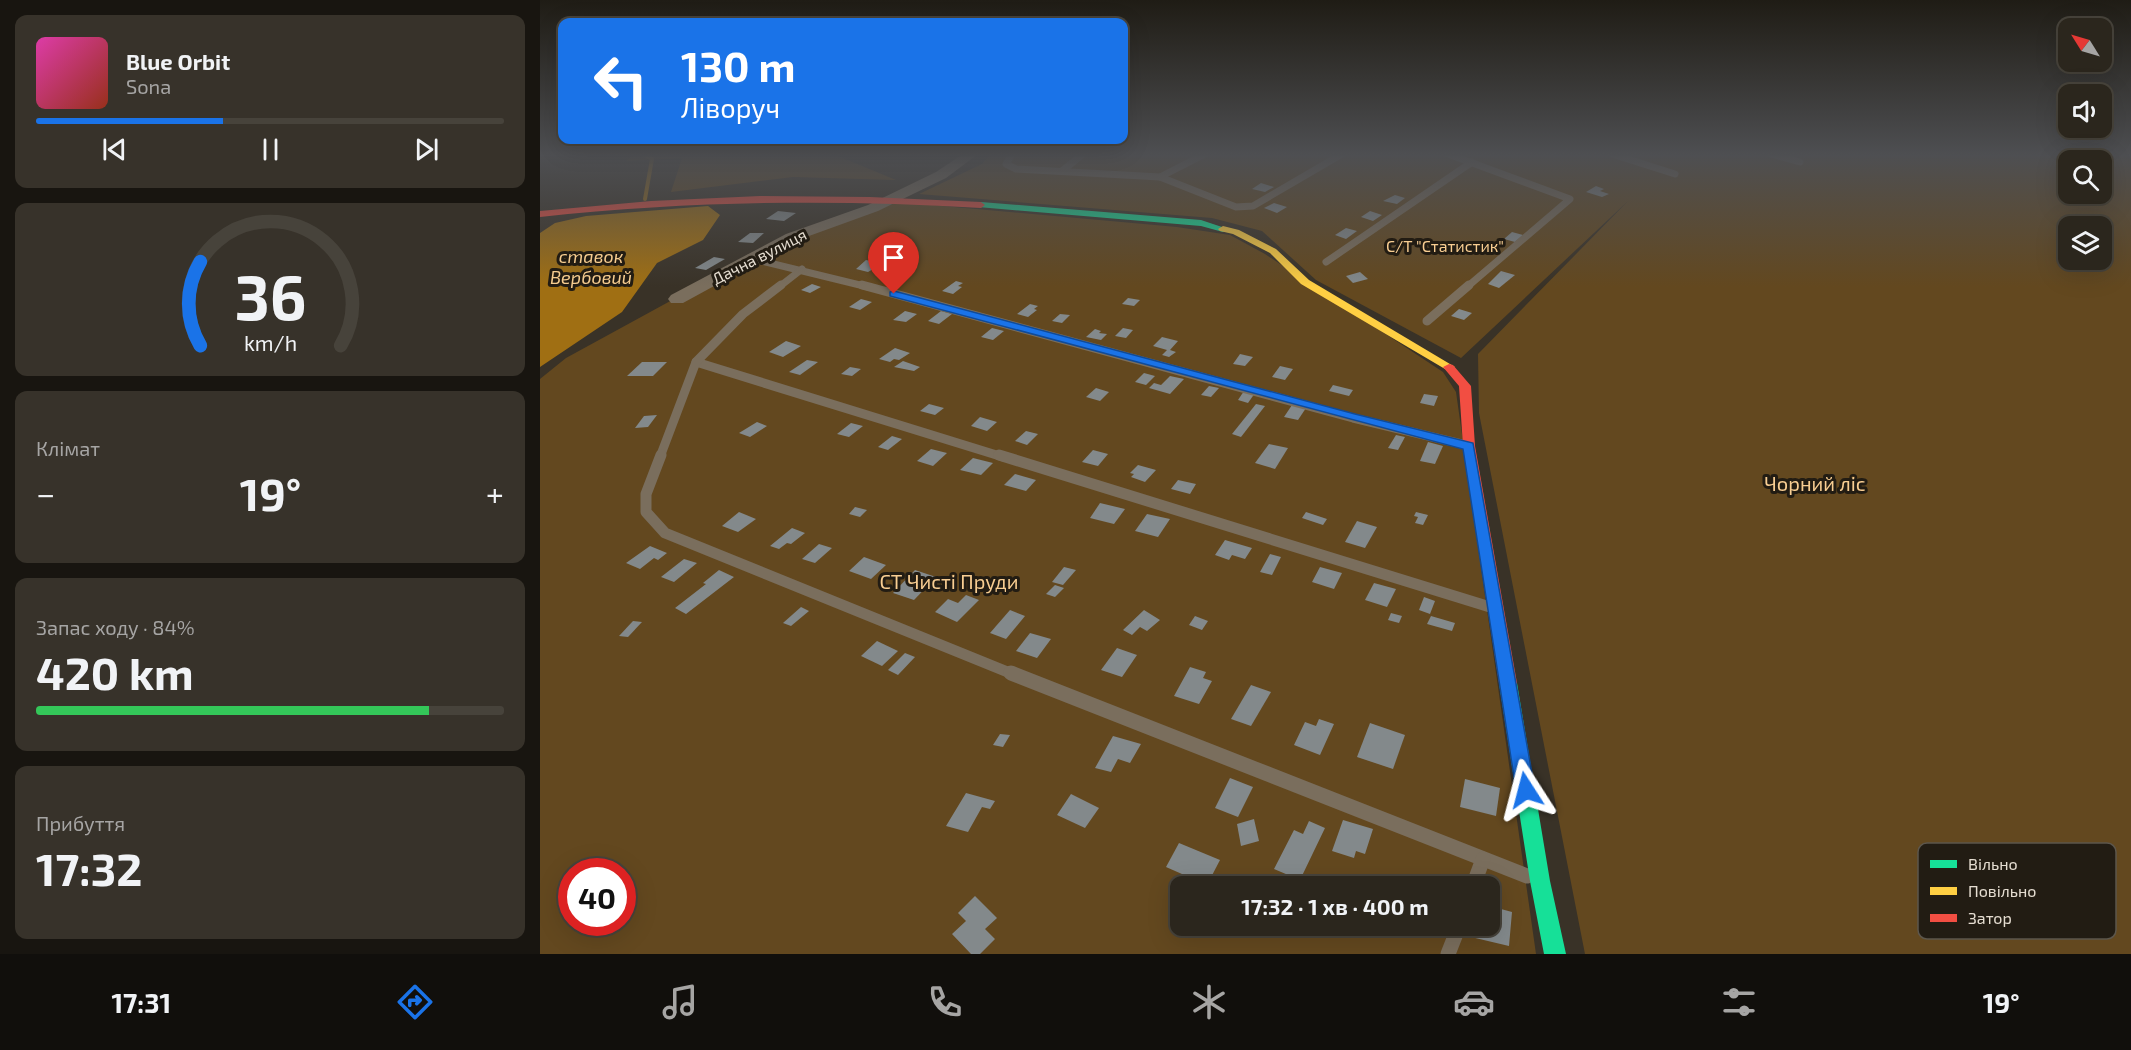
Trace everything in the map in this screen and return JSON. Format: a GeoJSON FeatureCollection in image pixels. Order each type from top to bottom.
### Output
{"type":"FeatureCollection","features":[{"type":"Feature","properties":{"kind":"street"},"geometry":{"type":"LineString","coordinates":[[540,214],[601,206],[713,199]]}},
{"type":"Feature","properties":{"kind":"street"},"geometry":{"type":"LineString","coordinates":[[872,199],[1201,223],[1236,232],[1273,251],[1305,282],[1451,368],[1465,386],[1469,446],[1540,881],[1555,954]]}},
{"type":"Feature","properties":{"kind":"street","name":"Дачна вулиця"},"geometry":{"type":"LineString","coordinates":[[677,299],[749,258],[792,237],[873,208],[890,199]]}},
{"type":"Feature","properties":{"kind":"lane"},"geometry":{"type":"LineString","coordinates":[[1215,199],[1236,207],[1253,206],[1266,199]]}},
{"type":"Feature","properties":{"kind":"lane"},"geometry":{"type":"LineString","coordinates":[[1326,262],[1419,199]]}},
{"type":"Feature","properties":{"kind":"lane"},"geometry":{"type":"LineString","coordinates":[[1427,321],[1569,199]]}},
{"type":"Feature","properties":{"kind":"lane"},"geometry":{"type":"LineString","coordinates":[[749,258],[802,269],[1341,414],[1469,446]]}},
{"type":"Feature","properties":{"kind":"lane"},"geometry":{"type":"LineString","coordinates":[[802,269],[743,314],[696,362],[646,494],[646,512],[665,533],[1037,684],[1540,881]]}},
{"type":"Feature","properties":{"kind":"lane"},"geometry":{"type":"LineString","coordinates":[[696,362],[1495,609]]}},
{"type":"Feature","properties":{"kind":"lane"},"geometry":{"type":"LineString","coordinates":[[1477,876],[1483,859]]}},
{"type":"Feature","properties":{"kind":"lane"},"geometry":{"type":"LineString","coordinates":[[1448,954],[1455,936]]}},
{"type":"Feature","properties":{"kind":"green space","name":"Чорний ліс"},"geometry":{"type":"Polygon","coordinates":[[[974,199],[2058,199],[2058,204],[2112,204],[2112,199],[2131,199],[2131,954],[1585,954],[1479,413],[1478,354],[1628,201],[1461,358],[1316,280],[1262,231],[1212,218],[974,199]]]}},
{"type":"Feature","properties":{"kind":"green space","name":"СТ Чисті Пруди"},"geometry":{"type":"Polygon","coordinates":[[[898,202],[1177,227],[1230,235],[1265,254],[1443,372],[1456,392],[1536,954],[540,954],[540,379],[566,358],[749,258],[898,202]]]}},
{"type":"Feature","properties":{"kind":"water","name":"ставок Вербовий"},"geometry":{"type":"Polygon","coordinates":[[[708,206],[720,215],[703,240],[657,263],[622,312],[540,367],[540,233],[555,223],[586,216],[708,206]]]}},
{"type":"Feature","properties":{"kind":"building"},"geometry":{"type":"Polygon","coordinates":[[[1388,199],[1404,199],[1397,204],[1383,201],[1388,199]]]}},
{"type":"Feature","properties":{"kind":"building"},"geometry":{"type":"Polygon","coordinates":[[[1274,203],[1287,207],[1277,213],[1264,208],[1274,203]]]}},
{"type":"Feature","properties":{"kind":"building"},"geometry":{"type":"Polygon","coordinates":[[[778,211],[796,213],[784,221],[766,219],[778,211]]]}},
{"type":"Feature","properties":{"kind":"building"},"geometry":{"type":"Polygon","coordinates":[[[1370,211],[1382,215],[1373,221],[1361,217],[1370,211]]]}},
{"type":"Feature","properties":{"kind":"building"},"geometry":{"type":"Polygon","coordinates":[[[1346,228],[1357,231],[1346,239],[1335,235],[1346,228]]]}},
{"type":"Feature","properties":{"kind":"building"},"geometry":{"type":"Polygon","coordinates":[[[1512,232],[1523,235],[1515,242],[1504,239],[1512,232]]]}},
{"type":"Feature","properties":{"kind":"building"},"geometry":{"type":"Polygon","coordinates":[[[750,233],[764,233],[753,243],[738,242],[750,233]]]}},
{"type":"Feature","properties":{"kind":"building"},"geometry":{"type":"Polygon","coordinates":[[[893,252],[899,254],[868,272],[856,269],[866,260],[876,262],[893,252]]]}},
{"type":"Feature","properties":{"kind":"building"},"geometry":{"type":"Polygon","coordinates":[[[714,257],[725,259],[706,270],[695,268],[714,257]]]}},
{"type":"Feature","properties":{"kind":"building"},"geometry":{"type":"Polygon","coordinates":[[[889,264],[899,266],[894,270],[898,270],[887,275],[879,273],[889,264]]]}},
{"type":"Feature","properties":{"kind":"building"},"geometry":{"type":"Polygon","coordinates":[[[1501,271],[1515,275],[1499,288],[1488,284],[1501,271]]]}},
{"type":"Feature","properties":{"kind":"building"},"geometry":{"type":"Polygon","coordinates":[[[1360,272],[1368,279],[1353,283],[1346,276],[1360,272]]]}},
{"type":"Feature","properties":{"kind":"building"},"geometry":{"type":"Polygon","coordinates":[[[956,281],[963,283],[958,286],[962,287],[953,294],[942,291],[956,281]]]}},
{"type":"Feature","properties":{"kind":"building"},"geometry":{"type":"Polygon","coordinates":[[[812,284],[821,287],[810,293],[801,290],[812,284]]]}},
{"type":"Feature","properties":{"kind":"building"},"geometry":{"type":"Polygon","coordinates":[[[1128,298],[1140,300],[1134,306],[1122,304],[1128,298]]]}},
{"type":"Feature","properties":{"kind":"building"},"geometry":{"type":"Polygon","coordinates":[[[861,299],[872,302],[860,310],[849,307],[861,299]]]}},
{"type":"Feature","properties":{"kind":"building"},"geometry":{"type":"Polygon","coordinates":[[[1030,304],[1038,306],[1034,309],[1037,310],[1028,317],[1017,314],[1030,304]]]}},
{"type":"Feature","properties":{"kind":"building"},"geometry":{"type":"Polygon","coordinates":[[[1459,309],[1472,313],[1464,320],[1451,316],[1459,309]]]}},
{"type":"Feature","properties":{"kind":"building"},"geometry":{"type":"Polygon","coordinates":[[[905,311],[917,314],[906,322],[893,320],[905,311]]]}},
{"type":"Feature","properties":{"kind":"building"},"geometry":{"type":"Polygon","coordinates":[[[941,311],[952,314],[939,324],[928,321],[941,311]]]}},
{"type":"Feature","properties":{"kind":"building"},"geometry":{"type":"Polygon","coordinates":[[[1060,314],[1070,315],[1062,323],[1052,321],[1060,314]]]}},
{"type":"Feature","properties":{"kind":"building"},"geometry":{"type":"Polygon","coordinates":[[[992,328],[1004,331],[993,340],[981,337],[992,328]]]}},
{"type":"Feature","properties":{"kind":"building"},"geometry":{"type":"Polygon","coordinates":[[[1123,328],[1133,330],[1126,338],[1115,336],[1123,328]]]}},
{"type":"Feature","properties":{"kind":"building"},"geometry":{"type":"Polygon","coordinates":[[[1095,329],[1101,331],[1099,333],[1107,334],[1101,340],[1086,337],[1095,329]]]}},
{"type":"Feature","properties":{"kind":"building"},"geometry":{"type":"Polygon","coordinates":[[[1162,337],[1178,341],[1170,350],[1176,352],[1169,357],[1162,355],[1167,350],[1153,346],[1162,337]]]}},
{"type":"Feature","properties":{"kind":"building"},"geometry":{"type":"Polygon","coordinates":[[[786,341],[801,346],[783,357],[769,352],[786,341]]]}},
{"type":"Feature","properties":{"kind":"building"},"geometry":{"type":"Polygon","coordinates":[[[895,348],[910,353],[899,360],[894,359],[890,362],[879,359],[895,348]]]}},
{"type":"Feature","properties":{"kind":"building"},"geometry":{"type":"Polygon","coordinates":[[[1240,354],[1253,357],[1245,366],[1233,364],[1240,354]]]}},
{"type":"Feature","properties":{"kind":"building"},"geometry":{"type":"Polygon","coordinates":[[[807,360],[818,362],[800,375],[789,372],[807,360]]]}},
{"type":"Feature","properties":{"kind":"building"},"geometry":{"type":"Polygon","coordinates":[[[903,361],[920,367],[914,371],[894,367],[903,361]]]}},
{"type":"Feature","properties":{"kind":"building"},"geometry":{"type":"Polygon","coordinates":[[[642,362],[667,362],[653,376],[627,376],[642,362]]]}},
{"type":"Feature","properties":{"kind":"building"},"geometry":{"type":"Polygon","coordinates":[[[1280,366],[1293,369],[1285,380],[1272,377],[1280,366]]]}},
{"type":"Feature","properties":{"kind":"building"},"geometry":{"type":"Polygon","coordinates":[[[850,367],[861,369],[852,376],[841,374],[850,367]]]}},
{"type":"Feature","properties":{"kind":"building"},"geometry":{"type":"Polygon","coordinates":[[[1144,373],[1155,376],[1146,385],[1135,382],[1144,373]]]}},
{"type":"Feature","properties":{"kind":"building"},"geometry":{"type":"Polygon","coordinates":[[[1170,376],[1184,379],[1170,394],[1149,388],[1154,383],[1161,385],[1170,376]]]}},
{"type":"Feature","properties":{"kind":"building"},"geometry":{"type":"Polygon","coordinates":[[[1333,385],[1353,390],[1349,396],[1329,391],[1333,385]]]}},
{"type":"Feature","properties":{"kind":"building"},"geometry":{"type":"Polygon","coordinates":[[[1209,386],[1219,388],[1211,397],[1201,395],[1209,386]]]}},
{"type":"Feature","properties":{"kind":"building"},"geometry":{"type":"Polygon","coordinates":[[[1096,388],[1109,392],[1100,401],[1086,397],[1096,388]]]}},
{"type":"Feature","properties":{"kind":"building"},"geometry":{"type":"Polygon","coordinates":[[[1244,391],[1255,393],[1248,403],[1238,400],[1244,391]]]}},
{"type":"Feature","properties":{"kind":"building"},"geometry":{"type":"Polygon","coordinates":[[[1424,394],[1438,396],[1434,406],[1420,403],[1424,394]]]}},
{"type":"Feature","properties":{"kind":"building"},"geometry":{"type":"Polygon","coordinates":[[[929,404],[944,408],[935,415],[920,411],[929,404]]]}},
{"type":"Feature","properties":{"kind":"building"},"geometry":{"type":"Polygon","coordinates":[[[1256,404],[1265,406],[1241,437],[1232,434],[1256,404]]]}},
{"type":"Feature","properties":{"kind":"building"},"geometry":{"type":"Polygon","coordinates":[[[1292,405],[1306,408],[1298,420],[1284,417],[1292,405]]]}},
{"type":"Feature","properties":{"kind":"building"},"geometry":{"type":"Polygon","coordinates":[[[657,415],[648,427],[635,428],[644,416],[657,415]]]}},
{"type":"Feature","properties":{"kind":"building"},"geometry":{"type":"Polygon","coordinates":[[[980,417],[997,422],[987,431],[971,426],[980,417]]]}},
{"type":"Feature","properties":{"kind":"building"},"geometry":{"type":"Polygon","coordinates":[[[757,422],[767,426],[750,437],[739,433],[757,422]]]}},
{"type":"Feature","properties":{"kind":"building"},"geometry":{"type":"Polygon","coordinates":[[[851,423],[863,426],[849,437],[837,434],[851,423]]]}},
{"type":"Feature","properties":{"kind":"building"},"geometry":{"type":"Polygon","coordinates":[[[1026,431],[1038,434],[1027,445],[1015,441],[1026,431]]]}},
{"type":"Feature","properties":{"kind":"building"},"geometry":{"type":"Polygon","coordinates":[[[1396,435],[1405,437],[1398,450],[1388,448],[1396,435]]]}},
{"type":"Feature","properties":{"kind":"building"},"geometry":{"type":"Polygon","coordinates":[[[892,436],[902,439],[888,450],[878,447],[892,436]]]}},
{"type":"Feature","properties":{"kind":"building"},"geometry":{"type":"Polygon","coordinates":[[[1428,442],[1443,446],[1435,464],[1420,461],[1428,442]]]}},
{"type":"Feature","properties":{"kind":"building"},"geometry":{"type":"Polygon","coordinates":[[[1269,444],[1288,448],[1275,469],[1255,463],[1269,444]]]}},
{"type":"Feature","properties":{"kind":"building"},"geometry":{"type":"Polygon","coordinates":[[[931,449],[947,453],[933,466],[917,461],[931,449]]]}},
{"type":"Feature","properties":{"kind":"building"},"geometry":{"type":"Polygon","coordinates":[[[1093,450],[1108,454],[1098,466],[1082,462],[1093,450]]]}},
{"type":"Feature","properties":{"kind":"building"},"geometry":{"type":"Polygon","coordinates":[[[973,458],[993,463],[981,475],[960,470],[973,458]]]}},
{"type":"Feature","properties":{"kind":"building"},"geometry":{"type":"Polygon","coordinates":[[[1138,465],[1156,470],[1145,482],[1131,477],[1134,474],[1130,473],[1138,465]]]}},
{"type":"Feature","properties":{"kind":"building"},"geometry":{"type":"Polygon","coordinates":[[[1015,474],[1036,480],[1026,491],[1004,485],[1015,474]]]}},
{"type":"Feature","properties":{"kind":"building"},"geometry":{"type":"Polygon","coordinates":[[[1178,480],[1196,484],[1190,494],[1171,489],[1178,480]]]}},
{"type":"Feature","properties":{"kind":"building"},"geometry":{"type":"Polygon","coordinates":[[[1100,503],[1125,509],[1114,524],[1090,518],[1100,503]]]}},
{"type":"Feature","properties":{"kind":"building"},"geometry":{"type":"Polygon","coordinates":[[[855,507],[867,510],[860,517],[849,514],[855,507]]]}},
{"type":"Feature","properties":{"kind":"building"},"geometry":{"type":"Polygon","coordinates":[[[739,512],[756,519],[738,532],[722,526],[739,512]]]}},
{"type":"Feature","properties":{"kind":"building"},"geometry":{"type":"Polygon","coordinates":[[[1306,512],[1327,519],[1323,525],[1302,518],[1306,512]]]}},
{"type":"Feature","properties":{"kind":"building"},"geometry":{"type":"Polygon","coordinates":[[[1416,512],[1428,515],[1423,525],[1415,523],[1418,517],[1414,516],[1416,512]]]}},
{"type":"Feature","properties":{"kind":"building"},"geometry":{"type":"Polygon","coordinates":[[[1147,514],[1170,519],[1158,537],[1135,531],[1147,514]]]}},
{"type":"Feature","properties":{"kind":"building"},"geometry":{"type":"Polygon","coordinates":[[[1357,521],[1377,527],[1365,548],[1345,542],[1357,521]]]}},
{"type":"Feature","properties":{"kind":"building"},"geometry":{"type":"Polygon","coordinates":[[[792,528],[805,533],[791,544],[787,543],[779,549],[770,546],[792,528]]]}},
{"type":"Feature","properties":{"kind":"building"},"geometry":{"type":"Polygon","coordinates":[[[1225,540],[1252,548],[1245,559],[1232,555],[1229,560],[1215,555],[1225,540]]]}},
{"type":"Feature","properties":{"kind":"building"},"geometry":{"type":"Polygon","coordinates":[[[819,544],[832,548],[815,563],[802,559],[819,544]]]}},
{"type":"Feature","properties":{"kind":"building"},"geometry":{"type":"Polygon","coordinates":[[[650,546],[667,553],[658,560],[654,558],[640,569],[626,563],[650,546]]]}},
{"type":"Feature","properties":{"kind":"building"},"geometry":{"type":"Polygon","coordinates":[[[1270,554],[1281,557],[1272,575],[1260,572],[1270,554]]]}},
{"type":"Feature","properties":{"kind":"building"},"geometry":{"type":"Polygon","coordinates":[[[864,557],[886,565],[871,579],[849,571],[864,557]]]}},
{"type":"Feature","properties":{"kind":"building"},"geometry":{"type":"Polygon","coordinates":[[[684,559],[697,563],[674,582],[661,577],[684,559]]]}},
{"type":"Feature","properties":{"kind":"building"},"geometry":{"type":"Polygon","coordinates":[[[1064,567],[1076,570],[1063,585],[1052,582],[1064,567]]]}},
{"type":"Feature","properties":{"kind":"building"},"geometry":{"type":"Polygon","coordinates":[[[1320,567],[1342,573],[1334,589],[1312,582],[1320,567]]]}},
{"type":"Feature","properties":{"kind":"building"},"geometry":{"type":"Polygon","coordinates":[[[719,570],[734,577],[686,614],[675,608],[706,584],[703,583],[719,570]]]}},
{"type":"Feature","properties":{"kind":"building"},"geometry":{"type":"Polygon","coordinates":[[[915,570],[936,577],[914,600],[893,593],[915,570]]]}},
{"type":"Feature","properties":{"kind":"building"},"geometry":{"type":"Polygon","coordinates":[[[1374,583],[1396,589],[1387,607],[1365,600],[1374,583]]]}},
{"type":"Feature","properties":{"kind":"building"},"geometry":{"type":"Polygon","coordinates":[[[1055,585],[1064,588],[1055,597],[1046,594],[1055,585]]]}},
{"type":"Feature","properties":{"kind":"building"},"geometry":{"type":"Polygon","coordinates":[[[966,595],[979,600],[957,622],[935,612],[948,599],[958,603],[966,595]]]}},
{"type":"Feature","properties":{"kind":"building"},"geometry":{"type":"Polygon","coordinates":[[[1424,597],[1435,601],[1430,614],[1419,610],[1424,597]]]}},
{"type":"Feature","properties":{"kind":"building"},"geometry":{"type":"Polygon","coordinates":[[[801,607],[809,611],[791,626],[783,623],[801,607]]]}},
{"type":"Feature","properties":{"kind":"building"},"geometry":{"type":"Polygon","coordinates":[[[1010,610],[1025,616],[1006,639],[990,633],[1010,610]]]}},
{"type":"Feature","properties":{"kind":"building"},"geometry":{"type":"Polygon","coordinates":[[[1144,610],[1160,620],[1147,631],[1140,627],[1132,635],[1123,630],[1144,610]]]}},
{"type":"Feature","properties":{"kind":"building"},"geometry":{"type":"Polygon","coordinates":[[[1391,613],[1402,616],[1399,623],[1388,620],[1391,613]]]}},
{"type":"Feature","properties":{"kind":"building"},"geometry":{"type":"Polygon","coordinates":[[[1195,616],[1208,621],[1202,630],[1189,625],[1195,616]]]}},
{"type":"Feature","properties":{"kind":"building"},"geometry":{"type":"Polygon","coordinates":[[[1431,616],[1455,623],[1452,631],[1427,624],[1431,616]]]}},
{"type":"Feature","properties":{"kind":"building"},"geometry":{"type":"Polygon","coordinates":[[[633,621],[642,622],[628,637],[619,636],[633,621]]]}},
{"type":"Feature","properties":{"kind":"building"},"geometry":{"type":"Polygon","coordinates":[[[1030,633],[1051,639],[1037,658],[1016,651],[1030,633]]]}},
{"type":"Feature","properties":{"kind":"building"},"geometry":{"type":"Polygon","coordinates":[[[877,641],[898,651],[882,666],[861,656],[877,641]]]}},
{"type":"Feature","properties":{"kind":"building"},"geometry":{"type":"Polygon","coordinates":[[[1117,648],[1137,655],[1122,677],[1101,670],[1117,648]]]}},
{"type":"Feature","properties":{"kind":"building"},"geometry":{"type":"Polygon","coordinates":[[[905,653],[915,657],[898,675],[888,670],[905,653]]]}},
{"type":"Feature","properties":{"kind":"building"},"geometry":{"type":"Polygon","coordinates":[[[1190,667],[1206,672],[1203,678],[1212,681],[1199,704],[1174,696],[1190,667]]]}},
{"type":"Feature","properties":{"kind":"building"},"geometry":{"type":"Polygon","coordinates":[[[1251,685],[1271,692],[1251,726],[1231,719],[1251,685]]]}},
{"type":"Feature","properties":{"kind":"building"},"geometry":{"type":"Polygon","coordinates":[[[1319,719],[1334,724],[1320,755],[1294,745],[1305,722],[1316,726],[1319,719]]]}},
{"type":"Feature","properties":{"kind":"building"},"geometry":{"type":"Polygon","coordinates":[[[1370,723],[1405,735],[1393,769],[1357,757],[1370,723]]]}},
{"type":"Feature","properties":{"kind":"building"},"geometry":{"type":"Polygon","coordinates":[[[1000,734],[1010,735],[1003,747],[993,745],[1000,734]]]}},
{"type":"Feature","properties":{"kind":"building"},"geometry":{"type":"Polygon","coordinates":[[[1113,736],[1141,744],[1130,763],[1118,759],[1111,772],[1095,768],[1113,736]]]}},
{"type":"Feature","properties":{"kind":"building"},"geometry":{"type":"Polygon","coordinates":[[[1230,778],[1253,787],[1238,817],[1215,808],[1230,778]]]}},
{"type":"Feature","properties":{"kind":"building"},"geometry":{"type":"Polygon","coordinates":[[[1465,779],[1500,788],[1496,816],[1460,807],[1465,779]]]}},
{"type":"Feature","properties":{"kind":"building"},"geometry":{"type":"Polygon","coordinates":[[[966,793],[995,801],[990,809],[982,807],[968,832],[946,826],[966,793]]]}},
{"type":"Feature","properties":{"kind":"building"},"geometry":{"type":"Polygon","coordinates":[[[1071,794],[1099,808],[1085,828],[1057,815],[1071,794]]]}},
{"type":"Feature","properties":{"kind":"building"},"geometry":{"type":"Polygon","coordinates":[[[1254,819],[1259,841],[1241,846],[1237,824],[1254,819]]]}},
{"type":"Feature","properties":{"kind":"building"},"geometry":{"type":"Polygon","coordinates":[[[1343,820],[1373,829],[1365,854],[1356,851],[1354,858],[1332,851],[1343,820]]]}},
{"type":"Feature","properties":{"kind":"building"},"geometry":{"type":"Polygon","coordinates":[[[1309,821],[1325,828],[1302,876],[1291,876],[1274,869],[1294,830],[1303,834],[1309,821]]]}},
{"type":"Feature","properties":{"kind":"building"},"geometry":{"type":"Polygon","coordinates":[[[1179,843],[1220,860],[1212,876],[1186,876],[1166,867],[1179,843]]]}},
{"type":"Feature","properties":{"kind":"building"},"geometry":{"type":"Polygon","coordinates":[[[975,896],[997,918],[985,929],[995,939],[980,954],[971,954],[952,934],[966,921],[958,913],[975,896]]]}},
{"type":"Feature","properties":{"kind":"building"},"geometry":{"type":"Polygon","coordinates":[[[1500,909],[1512,912],[1509,946],[1471,937],[1500,936],[1500,909]]]}},
{"type":"Feature","properties":{"kind":"traffic: fast"},"geometry":{"type":"LineString","coordinates":[[981,205],[1201,223],[1223,229]]}},
{"type":"Feature","properties":{"kind":"traffic: fast"},"geometry":{"type":"LineString","coordinates":[[1508,683],[1540,881],[1555,954]]}},
{"type":"Feature","properties":{"kind":"traffic: slow"},"geometry":{"type":"LineString","coordinates":[[1223,229],[1236,232],[1273,251],[1305,282],[1449,367]]}},
{"type":"Feature","properties":{"kind":"traffic: jam"},"geometry":{"type":"LineString","coordinates":[[540,214],[651,204],[760,199],[870,200],[981,205]]}},
{"type":"Feature","properties":{"kind":"traffic: jam"},"geometry":{"type":"LineString","coordinates":[[1449,367],[1465,386],[1469,446],[1508,683]]}},
{"type":"Feature","properties":{"kind":"route"},"geometry":{"type":"LineString","coordinates":[[894,294],[1469,446],[1526,790]]}},
{"type":"Feature","properties":{"kind":"park label","name":"С/Т \"Статистик\""},"geometry":{"type":"Point","coordinates":[1445,245]}}]}
